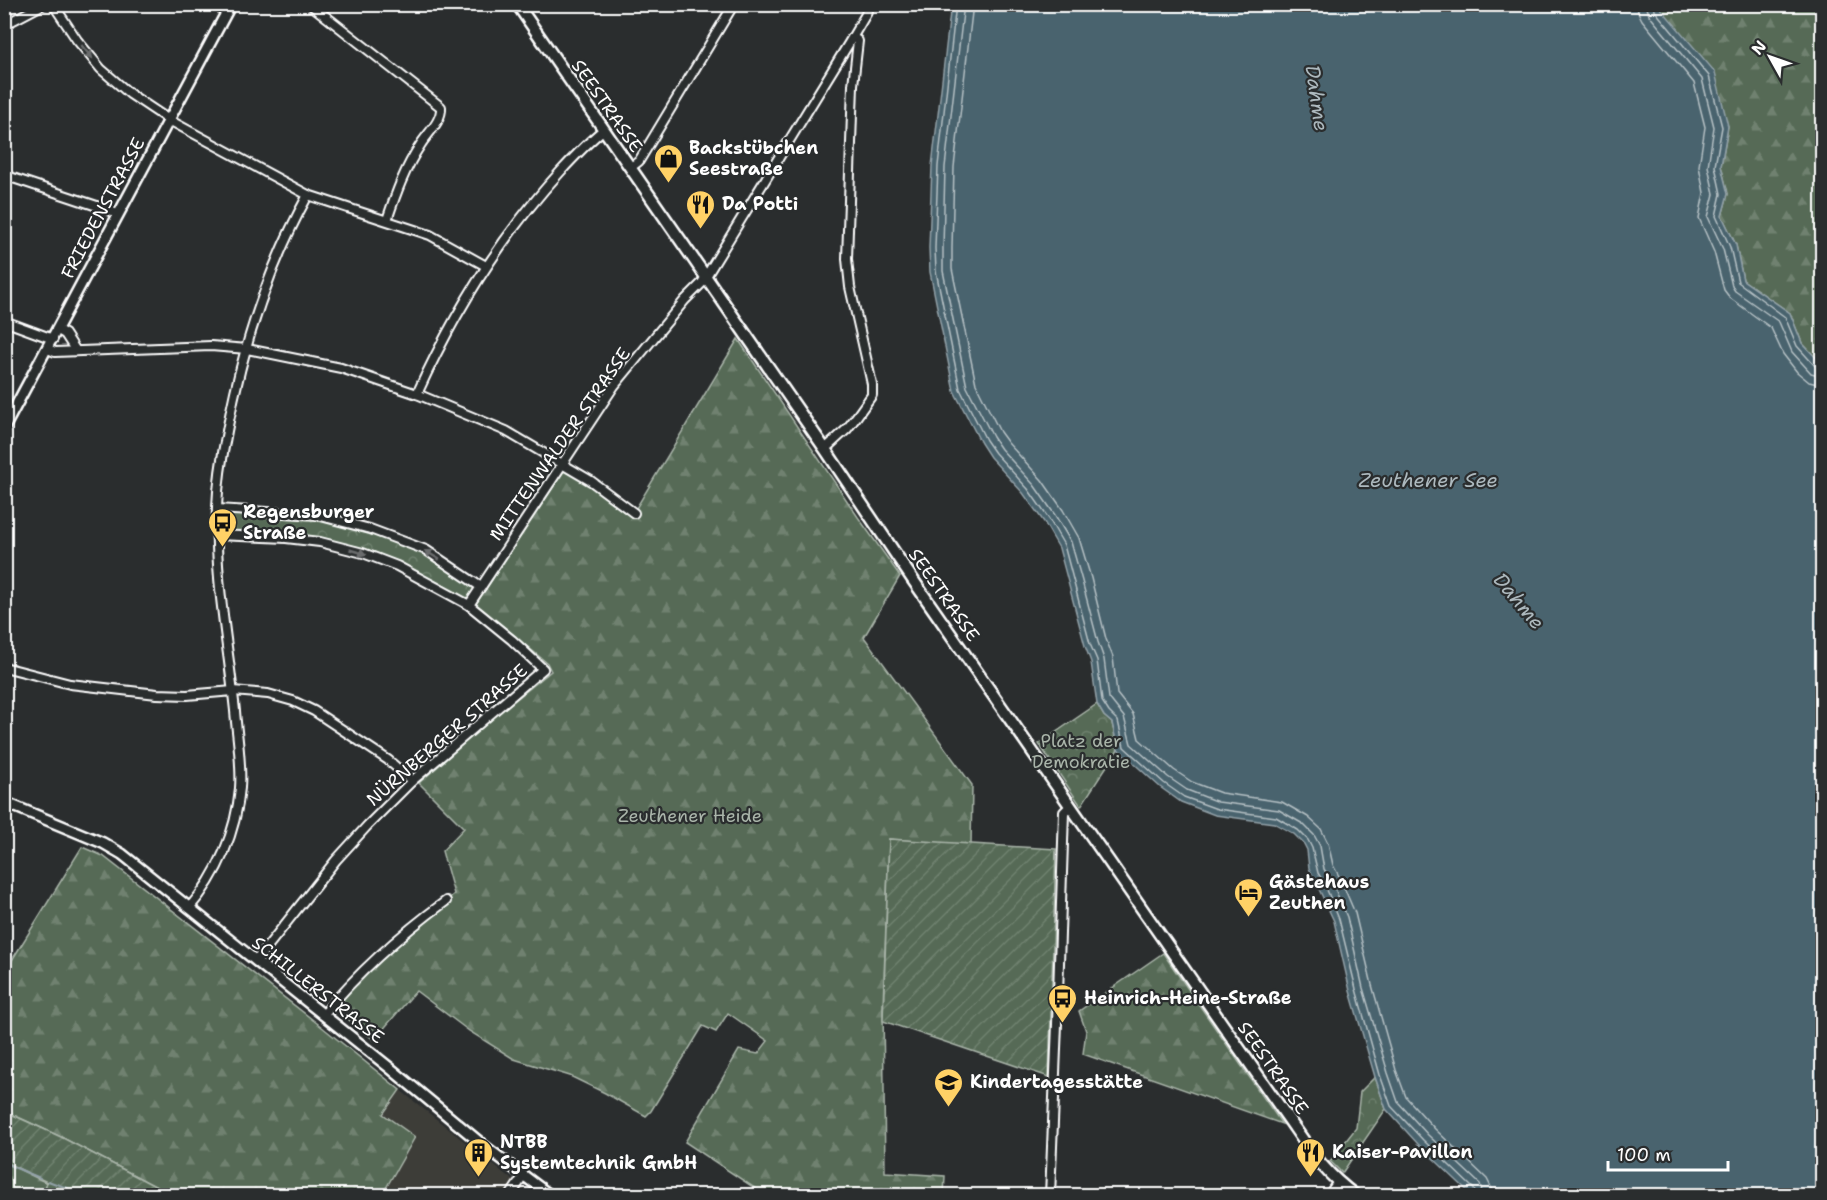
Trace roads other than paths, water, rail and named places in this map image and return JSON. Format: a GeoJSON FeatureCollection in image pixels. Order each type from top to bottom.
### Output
{"type":"FeatureCollection","features":[{"type":"Feature","properties":{"kind":"main road","name":"SEESTRASSE"},"geometry":{"type":"LineString","coordinates":[[519,5],[1070,806],[1323,1168],[1356,1196]]}},
{"type":"Feature","properties":{"kind":"street"},"geometry":{"type":"LineString","coordinates":[[4,25],[44,4]]}},
{"type":"Feature","properties":{"kind":"street"},"geometry":{"type":"LineString","coordinates":[[53,4],[76,40],[101,69],[130,94],[169,120],[308,195],[430,235],[486,266]]}},
{"type":"Feature","properties":{"kind":"street"},"geometry":{"type":"LineString","coordinates":[[310,4],[441,107],[439,118],[401,178],[387,220]]}},
{"type":"Feature","properties":{"kind":"street"},"geometry":{"type":"LineString","coordinates":[[630,168],[639,161],[734,4]]}},
{"type":"Feature","properties":{"kind":"street","name":"MITTENWALDER STRASSE"},"geometry":{"type":"LineString","coordinates":[[469,605],[614,386],[706,277],[853,37],[869,4]]}},
{"type":"Feature","properties":{"kind":"street","name":"FRIEDENSTRASSE"},"geometry":{"type":"LineString","coordinates":[[4,428],[48,349],[228,5]]}},
{"type":"Feature","properties":{"kind":"street"},"geometry":{"type":"LineString","coordinates":[[825,449],[847,429],[872,395],[872,384],[850,287],[847,259],[853,85],[858,40],[853,37]]}},
{"type":"Feature","properties":{"kind":"street"},"geometry":{"type":"LineString","coordinates":[[417,394],[433,358],[486,266],[534,201],[578,153],[603,130]]}},
{"type":"Feature","properties":{"kind":"street"},"geometry":{"type":"LineString","coordinates":[[4,175],[118,215]]}},
{"type":"Feature","properties":{"kind":"street"},"geometry":{"type":"LineString","coordinates":[[189,908],[210,879],[227,845],[240,788],[233,691],[219,573],[217,535],[217,509],[230,413],[246,349],[262,299],[291,226],[308,195]]}},
{"type":"Feature","properties":{"kind":"street"},"geometry":{"type":"LineString","coordinates":[[4,321],[55,334],[65,334],[76,351]]}},
{"type":"Feature","properties":{"kind":"street"},"geometry":{"type":"LineString","coordinates":[[48,349],[55,352],[211,346],[246,349],[341,368],[417,394],[506,431],[591,481],[634,513]]}},
{"type":"Feature","properties":{"kind":"street"},"geometry":{"type":"LineString","coordinates":[[217,509],[317,515],[362,526],[426,550],[481,587]]}},
{"type":"Feature","properties":{"kind":"street"},"geometry":{"type":"LineString","coordinates":[[217,535],[286,538],[345,548],[396,566],[469,605]]}},
{"type":"Feature","properties":{"kind":"street","name":"NÜRNBERGER STRASSE"},"geometry":{"type":"LineString","coordinates":[[256,962],[336,860],[368,825],[412,781],[543,669],[469,605]]}},
{"type":"Feature","properties":{"kind":"street"},"geometry":{"type":"LineString","coordinates":[[4,668],[70,684],[157,694],[233,691],[268,694],[314,711],[383,757],[412,781]]}},
{"type":"Feature","properties":{"kind":"street","name":"SCHILLERSTRASSE"},"geometry":{"type":"LineString","coordinates":[[4,802],[103,843],[122,854],[483,1145],[551,1196]]}},
{"type":"Feature","properties":{"kind":"street"},"geometry":{"type":"LineString","coordinates":[[1050,1196],[1064,812],[1070,806]]}},
{"type":"Feature","properties":{"kind":"street"},"geometry":{"type":"LineString","coordinates":[[322,1014],[367,967],[446,901]]}},
{"type":"Feature","properties":{"kind":"street"},"geometry":{"type":"LineString","coordinates":[[510,1196],[524,1175]]}},
{"type":"Feature","properties":{"kind":"street"},"geometry":{"type":"LineString","coordinates":[[1328,1196],[1338,1182]]}},
{"type":"Feature","properties":{"kind":"water","name":"Zeuthener See"},"geometry":{"type":"Polygon","coordinates":[[[951,4],[1658,5],[1715,72],[1728,126],[1721,166],[1728,194],[1722,216],[1736,245],[1743,280],[1790,313],[1802,343],[1822,364],[1822,1195],[1472,1195],[1418,1144],[1386,1109],[1350,991],[1334,921],[1309,868],[1304,844],[1294,834],[1274,823],[1215,815],[1181,802],[1160,787],[1118,749],[1112,723],[1104,716],[1097,704],[1091,662],[1059,548],[1023,493],[990,457],[954,391],[930,272],[929,248],[932,166],[951,4]]]}},
{"type":"Feature","properties":{"kind":"waterway"},"geometry":{"type":"LineString","coordinates":[[4,1163],[40,1178]]}},
{"type":"Feature","properties":{"kind":"waterway"},"geometry":{"type":"LineString","coordinates":[[48,1181],[89,1196]]}},
{"type":"Feature","properties":{"kind":"place","name":"Backstübchen Seestraße"},"geometry":{"type":"Point","coordinates":[668,184]}},
{"type":"Feature","properties":{"kind":"place","name":"Da Potti"},"geometry":{"type":"Point","coordinates":[701,230]}},
{"type":"Feature","properties":{"kind":"place","name":"Regensburger Straße"},"geometry":{"type":"Point","coordinates":[222,548]}},
{"type":"Feature","properties":{"kind":"place","name":"Gästehaus Zeuthen"},"geometry":{"type":"Point","coordinates":[1248,918]}},
{"type":"Feature","properties":{"kind":"place","name":"Heinrich-Heine-Straße"},"geometry":{"type":"Point","coordinates":[1063,1024]}},
{"type":"Feature","properties":{"kind":"place","name":"Kindertagesstätte"},"geometry":{"type":"Point","coordinates":[949,1108]}},
{"type":"Feature","properties":{"kind":"place","name":"NTBB Systemtechnik GmbH"},"geometry":{"type":"Point","coordinates":[479,1178]}},
{"type":"Feature","properties":{"kind":"place","name":"Kaiser-Pavillon"},"geometry":{"type":"Point","coordinates":[1311,1178]}},
{"type":"Feature","properties":{"kind":"water label","name":"Dahme"},"geometry":{"type":"Point","coordinates":[1317,98]}},
{"type":"Feature","properties":{"kind":"water label","name":"Dahme"},"geometry":{"type":"Point","coordinates":[1519,601]}},
{"type":"Feature","properties":{"kind":"park label","name":"Platz der Demokratie"},"geometry":{"type":"Point","coordinates":[1081,751]}},
{"type":"Feature","properties":{"kind":"park label","name":"Zeuthener Heide"},"geometry":{"type":"Point","coordinates":[690,816]}}]}
